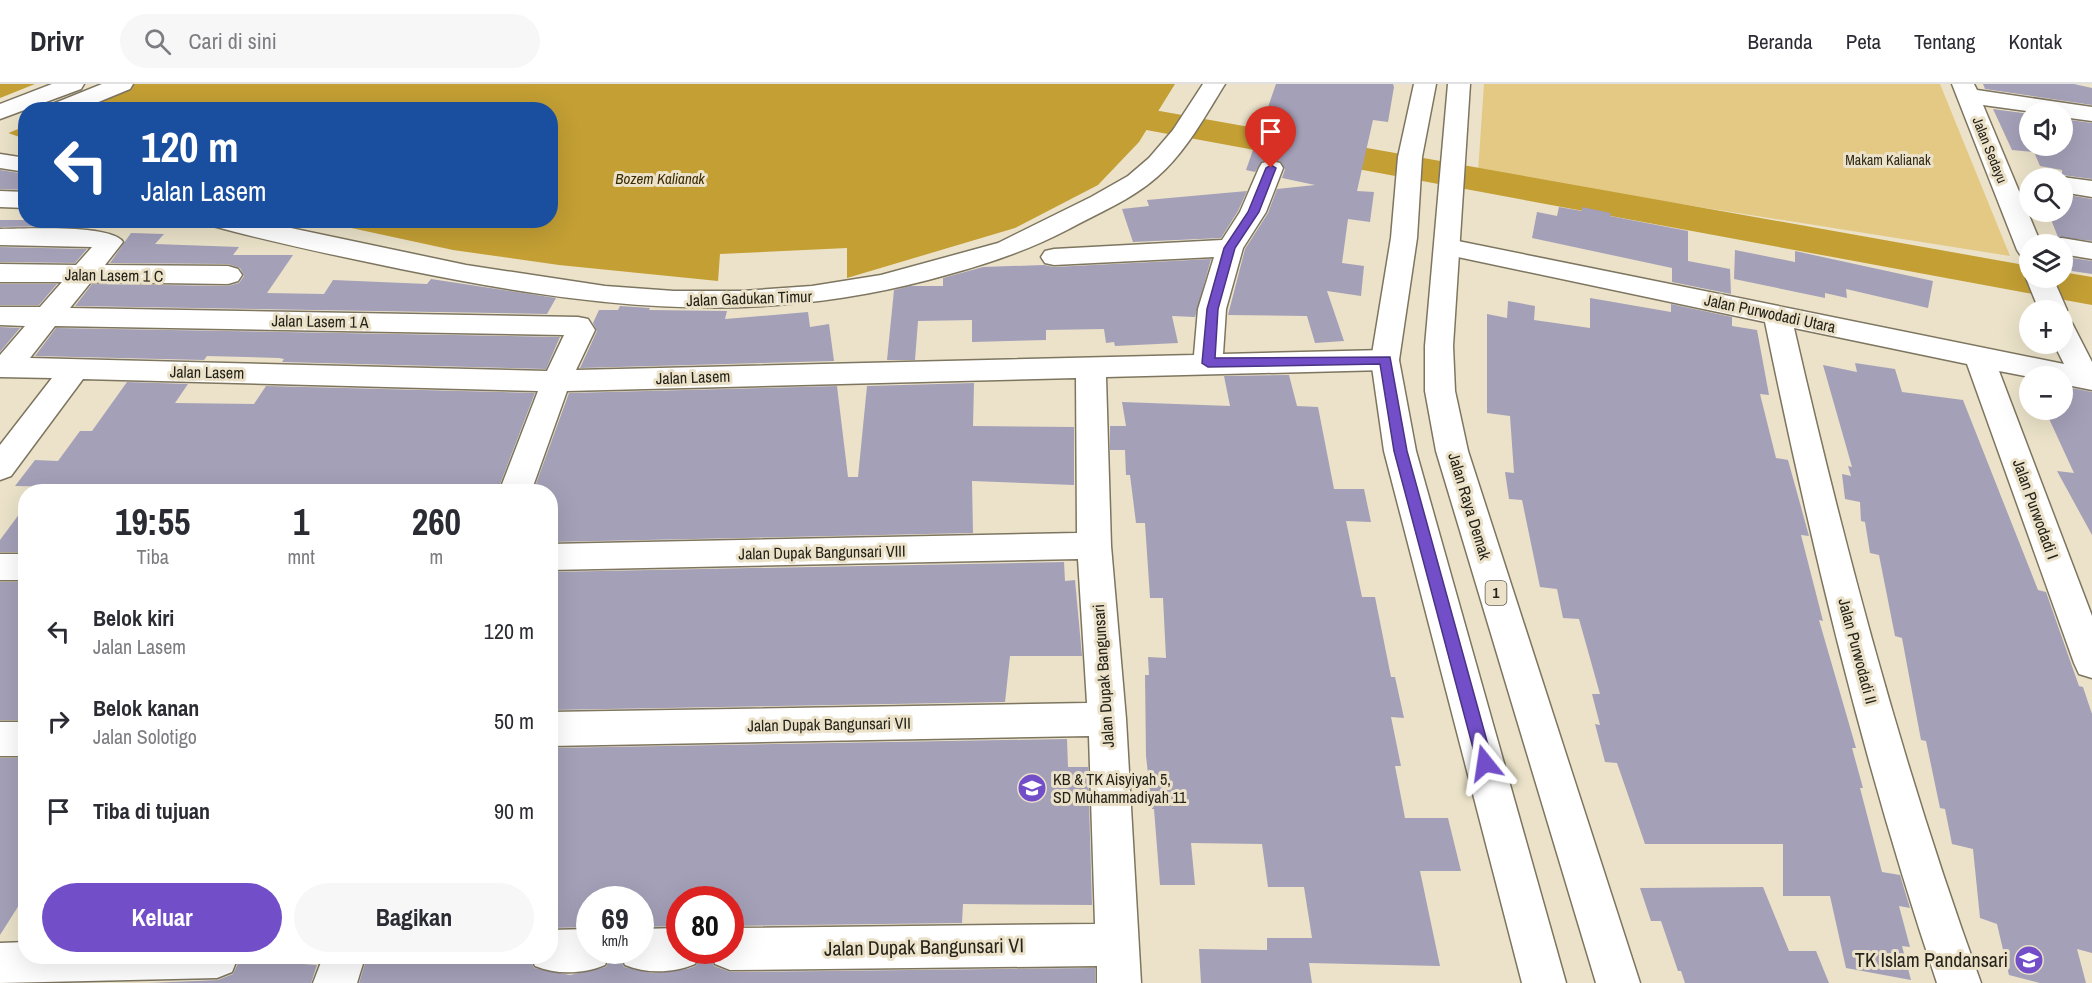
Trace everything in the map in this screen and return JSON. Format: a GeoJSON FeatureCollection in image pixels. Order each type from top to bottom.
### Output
{"type":"FeatureCollection","features":[{"type":"Feature","properties":{"kind":"main road"},"geometry":{"type":"LineString","coordinates":[[26,102],[73,84]]}},
{"type":"Feature","properties":{"kind":"main road"},"geometry":{"type":"LineString","coordinates":[[78,102],[122,84]]}},
{"type":"Feature","properties":{"kind":"main road","name":"Jalan Gadukan Timur"},"geometry":{"type":"LineString","coordinates":[[250,228],[499,281],[621,298],[694,301],[770,300],[823,295],[904,279],[1023,243],[1111,197],[1157,165],[1179,139],[1214,84]]}},
{"type":"Feature","properties":{"kind":"main road"},"geometry":{"type":"LineString","coordinates":[[1425,84],[1408,171],[1404,238],[1385,360],[1400,451],[1544,983]]}},
{"type":"Feature","properties":{"kind":"main road","name":"Jalan Raya Demak"},"geometry":{"type":"LineString","coordinates":[[1456,85],[1439,368],[1440,391],[1452,451],[1618,983]]}},
{"type":"Feature","properties":{"kind":"main road"},"geometry":{"type":"LineString","coordinates":[[1966,90],[2092,114]]}},
{"type":"Feature","properties":{"kind":"main road","name":"Jalan Sedayu"},"geometry":{"type":"LineString","coordinates":[[1966,90],[2023,234]]}},
{"type":"Feature","properties":{"kind":"main road"},"geometry":{"type":"LineString","coordinates":[[0,112],[18,105]]}},
{"type":"Feature","properties":{"kind":"main road"},"geometry":{"type":"LineString","coordinates":[[0,133],[18,126]]}},
{"type":"Feature","properties":{"kind":"main road"},"geometry":{"type":"LineString","coordinates":[[0,161],[18,164]]}},
{"type":"Feature","properties":{"kind":"main road"},"geometry":{"type":"LineString","coordinates":[[1208,363],[1212,309],[1230,248],[1253,212],[1271,168]]}},
{"type":"Feature","properties":{"kind":"main road"},"geometry":{"type":"LineString","coordinates":[[2001,175],[2019,177]]}},
{"type":"Feature","properties":{"kind":"main road"},"geometry":{"type":"LineString","coordinates":[[2073,186],[2092,189]]}},
{"type":"Feature","properties":{"kind":"main road"},"geometry":{"type":"LineString","coordinates":[[0,199],[18,200]]}},
{"type":"Feature","properties":{"kind":"main road"},"geometry":{"type":"LineString","coordinates":[[0,237],[110,241],[109,246],[83,274],[2,373]]}},
{"type":"Feature","properties":{"kind":"main road","name":"Jalan Purwodadi Utara"},"geometry":{"type":"LineString","coordinates":[[1448,247],[2089,379]]}},
{"type":"Feature","properties":{"kind":"main road"},"geometry":{"type":"LineString","coordinates":[[1054,257],[1230,248]]}},
{"type":"Feature","properties":{"kind":"main road"},"geometry":{"type":"LineString","coordinates":[[2073,248],[2092,251]]}},
{"type":"Feature","properties":{"kind":"main road","name":"Jalan Lasem 1 C"},"geometry":{"type":"LineString","coordinates":[[0,273],[228,275]]}},
{"type":"Feature","properties":{"kind":"main road","name":"Jalan Purwodadi II"},"geometry":{"type":"LineString","coordinates":[[1777,314],[1814,489],[1888,766],[1936,919],[1959,983]]}},
{"type":"Feature","properties":{"kind":"main road","name":"Jalan Lasem 1 A"},"geometry":{"type":"LineString","coordinates":[[0,316],[578,326],[581,330],[556,381]]}},
{"type":"Feature","properties":{"kind":"main road"},"geometry":{"type":"LineString","coordinates":[[2073,350],[2089,379]]}},
{"type":"Feature","properties":{"kind":"main road","name":"Jalan Purwodadi I"},"geometry":{"type":"LineString","coordinates":[[1979,356],[2092,663]]}},
{"type":"Feature","properties":{"kind":"main road","name":"Jalan Lasem"},"geometry":{"type":"LineString","coordinates":[[2,373],[69,377],[556,381],[1385,360]]}},
{"type":"Feature","properties":{"kind":"main road","name":"Jalan Dupak Bangunsari"},"geometry":{"type":"LineString","coordinates":[[1091,368],[1094,546],[1107,719],[1118,964]]}},
{"type":"Feature","properties":{"kind":"main road"},"geometry":{"type":"LineString","coordinates":[[0,468],[69,377]]}},
{"type":"Feature","properties":{"kind":"main road"},"geometry":{"type":"LineString","coordinates":[[518,484],[556,381]]}},
{"type":"Feature","properties":{"kind":"main road","name":"Jalan Dupak Bangunsari VIII"},"geometry":{"type":"LineString","coordinates":[[558,557],[1094,546]]}},
{"type":"Feature","properties":{"kind":"main road"},"geometry":{"type":"LineString","coordinates":[[0,567],[18,567]]}},
{"type":"Feature","properties":{"kind":"main road","name":"Jalan Dupak Bangunsari VII"},"geometry":{"type":"LineString","coordinates":[[558,729],[1107,719]]}},
{"type":"Feature","properties":{"kind":"main road"},"geometry":{"type":"LineString","coordinates":[[0,739],[18,739]]}},
{"type":"Feature","properties":{"kind":"main road"},"geometry":{"type":"LineString","coordinates":[[558,951],[576,950]]}},
{"type":"Feature","properties":{"kind":"main road","name":"Jalan Dupak Bangunsari VI"},"geometry":{"type":"LineString","coordinates":[[744,950],[1118,964]]}},
{"type":"Feature","properties":{"kind":"main road"},"geometry":{"type":"LineString","coordinates":[[0,964],[18,963]]}},
{"type":"Feature","properties":{"kind":"main road"},"geometry":{"type":"LineString","coordinates":[[335,983],[342,964]]}},
{"type":"Feature","properties":{"kind":"green space","name":"Makam Kalianak"},"geometry":{"type":"Polygon","coordinates":[[[1484,84],[1940,84],[2010,256],[1478,172],[1484,84]]]}},
{"type":"Feature","properties":{"kind":"water","name":"Bozem Kalianak"},"geometry":{"type":"Polygon","coordinates":[[[0,84],[1175,84],[1139,142],[1098,185],[1015,228],[847,278],[847,248],[720,254],[718,281],[559,265],[453,250],[351,228],[558,228],[558,102],[18,102],[18,136],[0,130],[0,84]]]}},
{"type":"Feature","properties":{"kind":"pier"},"geometry":{"type":"Polygon","coordinates":[[[35,84],[131,84],[86,102],[18,102],[18,129],[4,135],[0,133],[0,98],[35,84]]]}},
{"type":"Feature","properties":{"kind":"building"},"geometry":{"type":"Polygon","coordinates":[[[1276,84],[1393,84],[1394,87],[1388,122],[1373,120],[1357,191],[1374,192],[1370,222],[1348,219],[1342,263],[1364,266],[1361,296],[1327,291],[1344,341],[1315,343],[1307,316],[1228,315],[1245,249],[1268,213],[1277,189],[1315,185],[1282,178],[1285,169],[1280,161],[1262,161],[1255,172],[1246,170],[1276,84]]]}},
{"type":"Feature","properties":{"kind":"building"},"geometry":{"type":"Polygon","coordinates":[[[1983,84],[2074,84],[2092,88],[2092,105],[2073,102],[1985,89],[1983,84]]]}},
{"type":"Feature","properties":{"kind":"building"},"geometry":{"type":"Polygon","coordinates":[[[1993,109],[2019,113],[2019,151],[2012,150],[1993,109]]]}},
{"type":"Feature","properties":{"kind":"building"},"geometry":{"type":"Polygon","coordinates":[[[2073,120],[2092,123],[2092,179],[2073,176],[2073,168],[2040,166],[2036,156],[2073,156],[2073,120]]]}},
{"type":"Feature","properties":{"kind":"building"},"geometry":{"type":"Polygon","coordinates":[[[0,170],[18,173],[18,190],[0,189],[0,170]]]}},
{"type":"Feature","properties":{"kind":"building"},"geometry":{"type":"Polygon","coordinates":[[[1247,191],[1238,211],[1221,238],[1133,242],[1122,209],[1149,206],[1147,200],[1247,191]]]}},
{"type":"Feature","properties":{"kind":"building"},"geometry":{"type":"Polygon","coordinates":[[[2073,196],[2092,199],[2092,241],[2073,239],[2073,234],[2057,234],[2052,222],[2073,222],[2073,196]]]}},
{"type":"Feature","properties":{"kind":"building"},"geometry":{"type":"Polygon","coordinates":[[[1559,207],[1582,211],[1582,207],[1611,213],[1610,216],[1688,231],[1688,261],[1730,269],[1731,294],[1672,282],[1672,268],[1532,238],[1537,212],[1557,216],[1559,207]]]}},
{"type":"Feature","properties":{"kind":"building"},"geometry":{"type":"Polygon","coordinates":[[[0,220],[18,220],[18,227],[0,227],[0,220]]]}},
{"type":"Feature","properties":{"kind":"building"},"geometry":{"type":"Polygon","coordinates":[[[131,233],[164,234],[155,244],[239,247],[233,255],[293,255],[267,293],[324,294],[333,280],[427,284],[431,279],[556,298],[547,314],[75,306],[92,284],[228,286],[239,283],[244,276],[240,268],[228,264],[110,263],[131,233]]]}},
{"type":"Feature","properties":{"kind":"building"},"geometry":{"type":"Polygon","coordinates":[[[0,247],[87,249],[75,263],[0,262],[0,247]]]}},
{"type":"Feature","properties":{"kind":"building"},"geometry":{"type":"Polygon","coordinates":[[[1735,250],[1795,262],[1795,251],[1933,281],[1928,308],[1846,289],[1847,298],[1825,293],[1825,298],[1734,279],[1735,250]]]}},
{"type":"Feature","properties":{"kind":"building"},"geometry":{"type":"Polygon","coordinates":[[[2073,258],[2092,261],[2092,274],[2073,271],[2073,258]]]}},
{"type":"Feature","properties":{"kind":"building"},"geometry":{"type":"Polygon","coordinates":[[[1211,259],[1195,317],[1172,316],[1178,343],[1115,346],[1114,342],[1106,343],[1104,329],[1046,330],[1046,340],[972,342],[972,320],[918,321],[915,360],[887,360],[894,290],[910,286],[943,286],[943,278],[983,267],[1044,265],[1054,267],[1211,259]]]}},
{"type":"Feature","properties":{"kind":"building"},"geometry":{"type":"Polygon","coordinates":[[[0,284],[57,284],[39,305],[0,305],[0,284]]]}},
{"type":"Feature","properties":{"kind":"building"},"geometry":{"type":"Polygon","coordinates":[[[1590,298],[1671,312],[1671,304],[1732,317],[1732,326],[1757,330],[1769,395],[1760,394],[1776,458],[1788,460],[1809,536],[1801,535],[1823,621],[1819,620],[1856,748],[1852,748],[1863,788],[1860,788],[1882,872],[1900,875],[1910,908],[1899,906],[1910,947],[1902,946],[1911,980],[1846,968],[1830,896],[1783,896],[1783,844],[1645,844],[1617,763],[1605,762],[1595,724],[1600,725],[1592,694],[1600,694],[1579,619],[1563,618],[1557,589],[1540,587],[1522,500],[1509,499],[1505,472],[1514,473],[1510,416],[1487,413],[1487,314],[1507,318],[1508,301],[1535,306],[1534,320],[1590,328],[1590,298]]]}},
{"type":"Feature","properties":{"kind":"building"},"geometry":{"type":"Polygon","coordinates":[[[620,306],[650,308],[649,310],[727,311],[725,319],[808,312],[810,327],[829,324],[834,361],[580,368],[597,331],[593,323],[599,310],[618,310],[620,306]]]}},
{"type":"Feature","properties":{"kind":"building"},"geometry":{"type":"Polygon","coordinates":[[[0,327],[20,328],[0,352],[0,327]]]}},
{"type":"Feature","properties":{"kind":"building"},"geometry":{"type":"Polygon","coordinates":[[[56,328],[560,337],[546,369],[282,362],[284,359],[279,358],[207,356],[204,360],[35,356],[56,328]]]}},
{"type":"Feature","properties":{"kind":"building"},"geometry":{"type":"Polygon","coordinates":[[[1855,363],[1895,369],[1902,392],[1963,400],[2038,590],[2046,592],[2079,686],[2083,687],[2092,714],[2092,953],[2077,949],[2086,983],[2040,983],[2009,975],[1997,924],[1980,918],[1973,849],[1952,844],[1945,809],[1940,808],[1926,741],[1921,740],[1902,638],[1895,636],[1879,555],[1870,553],[1865,522],[1861,521],[1860,502],[1845,499],[1842,474],[1851,476],[1848,466],[1852,467],[1823,365],[1857,372],[1855,363]]]}},
{"type":"Feature","properties":{"kind":"building"},"geometry":{"type":"Polygon","coordinates":[[[1289,375],[1297,406],[1318,407],[1334,489],[1364,489],[1371,522],[1346,521],[1362,597],[1375,597],[1391,677],[1395,677],[1404,718],[1391,717],[1401,766],[1395,766],[1405,818],[1448,818],[1461,871],[1420,871],[1440,966],[1309,963],[1312,983],[1201,983],[1199,949],[1267,950],[1267,938],[1312,938],[1304,887],[1268,887],[1262,844],[1191,843],[1195,885],[1160,885],[1154,809],[1152,809],[1146,756],[1145,675],[1149,675],[1148,657],[1166,658],[1163,598],[1150,598],[1145,523],[1136,523],[1130,475],[1126,475],[1125,450],[1110,450],[1110,426],[1126,426],[1122,402],[1230,406],[1224,376],[1289,375]]]}},
{"type":"Feature","properties":{"kind":"building"},"geometry":{"type":"Polygon","coordinates":[[[127,382],[188,384],[175,403],[254,404],[266,386],[535,393],[500,484],[18,484],[15,486],[35,460],[58,461],[80,431],[92,431],[127,382]]]}},
{"type":"Feature","properties":{"kind":"building"},"geometry":{"type":"Polygon","coordinates":[[[974,383],[973,426],[1074,427],[1074,485],[972,481],[973,533],[558,542],[558,484],[536,484],[569,393],[837,386],[848,477],[858,477],[867,386],[974,383]]]}},
{"type":"Feature","properties":{"kind":"building"},"geometry":{"type":"Polygon","coordinates":[[[2073,388],[2092,392],[2092,535],[2057,471],[2074,473],[2050,420],[2073,420],[2073,388]]]}},
{"type":"Feature","properties":{"kind":"building"},"geometry":{"type":"Polygon","coordinates":[[[18,516],[18,552],[0,552],[0,540],[18,516]]]}},
{"type":"Feature","properties":{"kind":"building"},"geometry":{"type":"Polygon","coordinates":[[[1064,562],[1065,581],[1075,580],[1082,656],[1010,656],[1005,702],[558,710],[558,572],[1064,562]]]}},
{"type":"Feature","properties":{"kind":"building"},"geometry":{"type":"Polygon","coordinates":[[[0,582],[18,582],[18,720],[0,720],[0,582]]]}},
{"type":"Feature","properties":{"kind":"building"},"geometry":{"type":"Polygon","coordinates":[[[1067,739],[1068,767],[1088,767],[1092,905],[963,904],[962,923],[744,926],[744,886],[666,886],[666,926],[654,927],[654,886],[576,886],[576,927],[558,928],[558,748],[1067,739]]]}},
{"type":"Feature","properties":{"kind":"building"},"geometry":{"type":"Polygon","coordinates":[[[0,758],[18,758],[18,907],[0,935],[0,758]]]}},
{"type":"Feature","properties":{"kind":"building"},"geometry":{"type":"Polygon","coordinates":[[[1763,887],[1789,951],[1816,951],[1829,983],[1685,983],[1681,971],[1678,971],[1661,921],[1651,921],[1640,888],[1763,887]]]}},
{"type":"Feature","properties":{"kind":"building"},"geometry":{"type":"Polygon","coordinates":[[[238,964],[317,965],[311,983],[149,983],[218,980],[233,974],[238,964]]]}},
{"type":"Feature","properties":{"kind":"building"},"geometry":{"type":"Polygon","coordinates":[[[365,964],[532,964],[534,968],[570,975],[606,967],[607,964],[623,964],[624,967],[651,973],[687,969],[697,964],[713,964],[730,972],[1095,968],[1095,983],[359,983],[365,964]]]}},
{"type":"Feature","properties":{"kind":"waterway"},"geometry":{"type":"LineString","coordinates":[[1154,121],[2092,291]]}},
{"type":"Feature","properties":{"kind":"place","name":"KB & TK Aisyiyah 5, SD Muhammadiyah 11"},"geometry":{"type":"Point","coordinates":[1032,788]}},
{"type":"Feature","properties":{"kind":"place","name":"TK Islam Pandansari"},"geometry":{"type":"Point","coordinates":[2029,960]}},
{"type":"Feature","properties":{"kind":"route"},"geometry":{"type":"LineString","coordinates":[[1271,168],[1253,212],[1230,248],[1212,309],[1208,363],[1385,360],[1400,451],[1485,763]]}}]}
